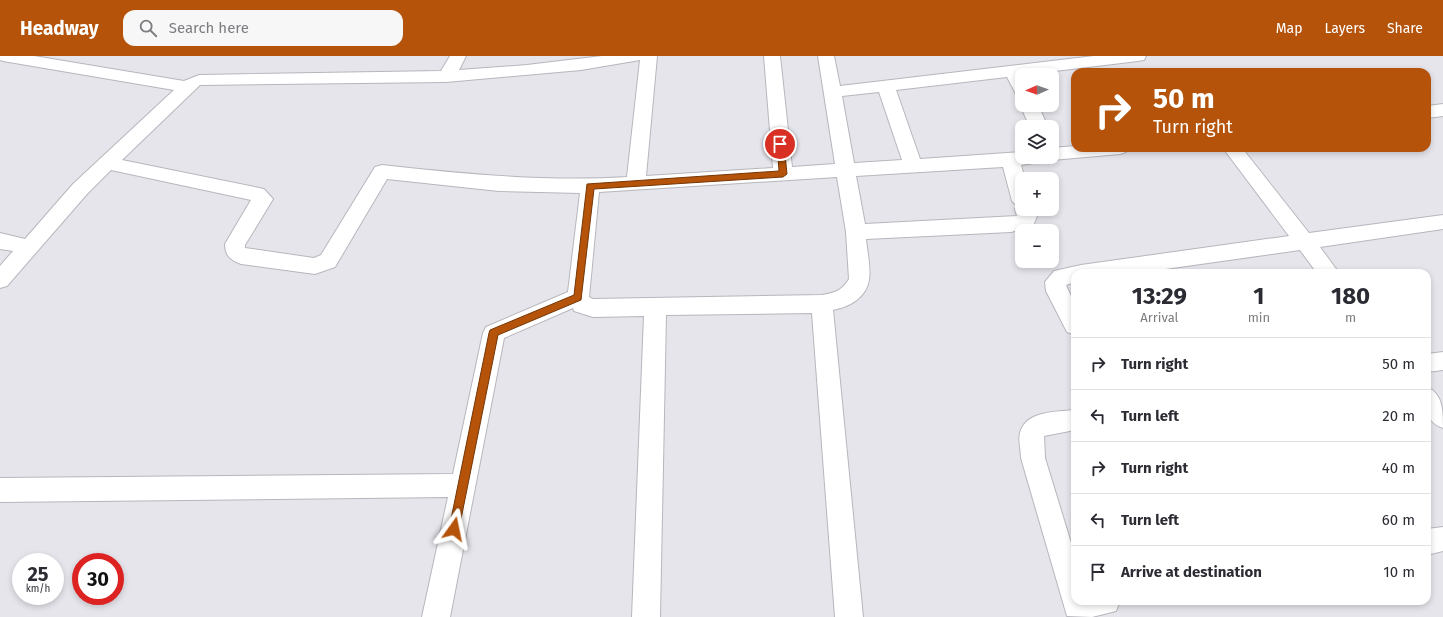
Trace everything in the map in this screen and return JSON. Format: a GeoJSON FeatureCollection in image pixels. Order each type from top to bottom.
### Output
{"type":"FeatureCollection","features":[{"type":"Feature","properties":{"kind":"street"},"geometry":{"type":"LineString","coordinates":[[3,56],[188,87]]}},
{"type":"Feature","properties":{"kind":"street"},"geometry":{"type":"LineString","coordinates":[[84,70],[99,56]]}},
{"type":"Feature","properties":{"kind":"street"},"geometry":{"type":"LineString","coordinates":[[446,77],[458,56]]}},
{"type":"Feature","properties":{"kind":"street"},"geometry":{"type":"LineString","coordinates":[[636,183],[649,56]]}},
{"type":"Feature","properties":{"kind":"street"},"geometry":{"type":"LineString","coordinates":[[772,56],[783,174]]}},
{"type":"Feature","properties":{"kind":"street"},"geometry":{"type":"LineString","coordinates":[[590,186],[578,297],[582,306],[593,308],[822,304],[842,300],[852,292],[859,280],[856,232],[826,56]]}},
{"type":"Feature","properties":{"kind":"street"},"geometry":{"type":"LineString","coordinates":[[832,92],[1138,56]]}},
{"type":"Feature","properties":{"kind":"street"},"geometry":{"type":"LineString","coordinates":[[0,280],[80,189],[193,82],[199,80],[446,77],[588,65],[625,57]]}},
{"type":"Feature","properties":{"kind":"street"},"geometry":{"type":"LineString","coordinates":[[1013,71],[1015,75]]}},
{"type":"Feature","properties":{"kind":"street"},"geometry":{"type":"LineString","coordinates":[[886,86],[913,166]]}},
{"type":"Feature","properties":{"kind":"street"},"geometry":{"type":"LineString","coordinates":[[1431,112],[1443,110]]}},
{"type":"Feature","properties":{"kind":"street"},"geometry":{"type":"LineString","coordinates":[[1059,153],[1075,152]]}},
{"type":"Feature","properties":{"kind":"street"},"geometry":{"type":"LineString","coordinates":[[1235,152],[1326,269]]}},
{"type":"Feature","properties":{"kind":"street"},"geometry":{"type":"LineString","coordinates":[[107,163],[257,194],[263,199],[235,244],[235,251],[241,256],[315,266],[328,261],[382,172],[499,184],[590,186],[1015,159]]}},
{"type":"Feature","properties":{"kind":"street"},"geometry":{"type":"LineString","coordinates":[[1010,160],[1015,177]]}},
{"type":"Feature","properties":{"kind":"street"},"geometry":{"type":"LineString","coordinates":[[856,232],[1011,225],[1026,221],[1025,216]]}},
{"type":"Feature","properties":{"kind":"street"},"geometry":{"type":"LineString","coordinates":[[1109,269],[1443,222]]}},
{"type":"Feature","properties":{"kind":"street"},"geometry":{"type":"LineString","coordinates":[[0,241],[28,247]]}},
{"type":"Feature","properties":{"kind":"street"},"geometry":{"type":"LineString","coordinates":[[1071,275],[1061,277],[1055,282],[1057,291],[1071,318]]}},
{"type":"Feature","properties":{"kind":"street"},"geometry":{"type":"LineString","coordinates":[[436,617],[494,333],[578,297]]}},
{"type":"Feature","properties":{"kind":"street"},"geometry":{"type":"LineString","coordinates":[[822,304],[849,617]]}},
{"type":"Feature","properties":{"kind":"street"},"geometry":{"type":"LineString","coordinates":[[646,617],[655,307]]}},
{"type":"Feature","properties":{"kind":"street"},"geometry":{"type":"LineString","coordinates":[[1431,363],[1443,361]]}},
{"type":"Feature","properties":{"kind":"street"},"geometry":{"type":"LineString","coordinates":[[1431,402],[1443,418]]}},
{"type":"Feature","properties":{"kind":"street"},"geometry":{"type":"LineString","coordinates":[[1071,421],[1039,425],[1032,433],[1033,458],[1071,586]]}},
{"type":"Feature","properties":{"kind":"street"},"geometry":{"type":"LineString","coordinates":[[0,490],[463,485]]}},
{"type":"Feature","properties":{"kind":"street"},"geometry":{"type":"LineString","coordinates":[[1431,542],[1443,540]]}},
{"type":"Feature","properties":{"kind":"route"},"geometry":{"type":"LineString","coordinates":[[454,529],[494,333],[578,297],[590,186],[783,174],[780,144]]}}]}
